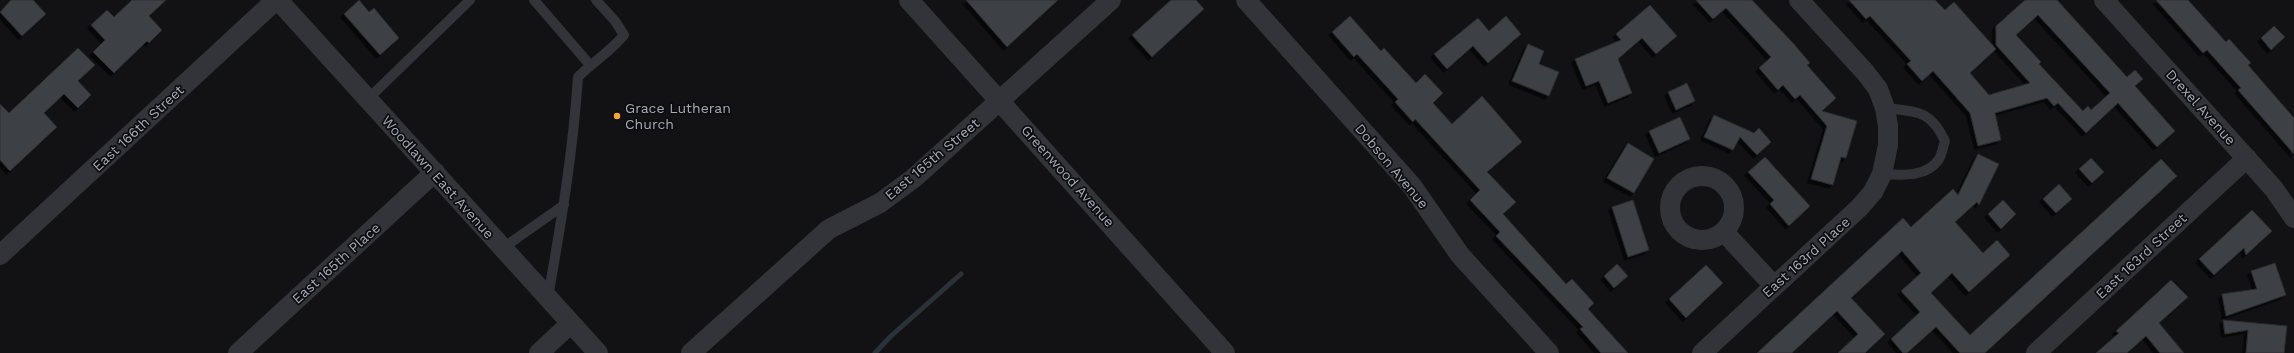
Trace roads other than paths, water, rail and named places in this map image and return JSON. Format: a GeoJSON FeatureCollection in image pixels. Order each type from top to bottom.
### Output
{"type":"FeatureCollection","features":[{"type":"Feature","properties":{"kind":"street","name":"Woodlawn East Avenue"},"geometry":{"type":"LineString","coordinates":[[277,0],[598,353]]}},
{"type":"Feature","properties":{"kind":"street","name":"East 166th Street"},"geometry":{"type":"LineString","coordinates":[[0,255],[277,0]]}},
{"type":"Feature","properties":{"kind":"street","name":"Greenwood Avenue"},"geometry":{"type":"LineString","coordinates":[[909,0],[1225,353]]}},
{"type":"Feature","properties":{"kind":"street","name":"East 165th Street"},"geometry":{"type":"LineString","coordinates":[[691,353],[817,238],[829,229],[880,203],[898,191],[1111,0]]}},
{"type":"Feature","properties":{"kind":"street","name":"Dobson Avenue"},"geometry":{"type":"LineString","coordinates":[[1246,0],[1412,186],[1460,255],[1549,353]]}},
{"type":"Feature","properties":{"kind":"street","name":"East 163rd Place"},"geometry":{"type":"LineString","coordinates":[[1702,353],[1859,208],[1873,192],[1882,174],[1888,145],[1888,126],[1885,108],[1878,89],[1865,72],[1799,0]]}},
{"type":"Feature","properties":{"kind":"street","name":"Drexel Avenue"},"geometry":{"type":"LineString","coordinates":[[2104,0],[2247,158],[2274,189],[2294,218]]}},
{"type":"Feature","properties":{"kind":"street","name":"East 163rd Street"},"geometry":{"type":"LineString","coordinates":[[2036,353],[2247,158]]}},
{"type":"Feature","properties":{"kind":"street","name":"East 165th Place"},"geometry":{"type":"LineString","coordinates":[[238,353],[435,172]]}},
{"type":"Feature","properties":{"kind":"street"},"geometry":{"type":"LineString","coordinates":[[1724,232],[1774,286]]}},
{"type":"Feature","properties":{"kind":"street"},"geometry":{"type":"LineString","coordinates":[[539,353],[571,323]]}},
{"type":"Feature","properties":{"kind":"lane"},"geometry":{"type":"LineString","coordinates":[[368,99],[470,0]]}},
{"type":"Feature","properties":{"kind":"lane"},"geometry":{"type":"LineString","coordinates":[[534,0],[590,65]]}},
{"type":"Feature","properties":{"kind":"lane"},"geometry":{"type":"LineString","coordinates":[[548,297],[564,205],[575,126],[578,77],[590,65],[611,50],[624,35],[615,21],[596,0]]}},
{"type":"Feature","properties":{"kind":"lane"},"geometry":{"type":"LineString","coordinates":[[1882,174],[1908,175],[1926,170],[1938,160],[1945,141],[1938,126],[1923,114],[1885,108]]}},
{"type":"Feature","properties":{"kind":"lane"},"geometry":{"type":"LineString","coordinates":[[503,248],[564,205]]}},
{"type":"Feature","properties":{"kind":"waterway"},"geometry":{"type":"LineString","coordinates":[[875,353],[891,336],[961,274]]}},
{"type":"Feature","properties":{"kind":"place","name":"Grace Lutheran Church"},"geometry":{"type":"Point","coordinates":[617,116]}}]}
